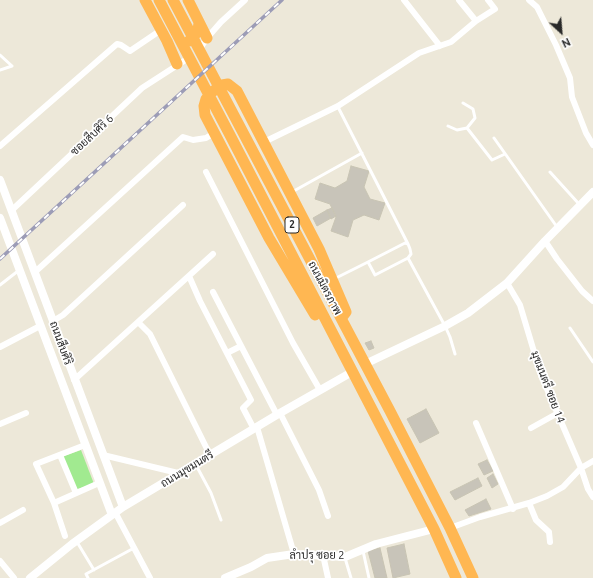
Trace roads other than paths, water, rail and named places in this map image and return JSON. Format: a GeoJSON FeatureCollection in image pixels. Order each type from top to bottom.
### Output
{"type":"FeatureCollection","features":[{"type":"Feature","properties":{"kind":"highway"},"geometry":{"type":"LineString","coordinates":[[145,0],[167,41],[177,64]]}},
{"type":"Feature","properties":{"kind":"highway","name":"ถนนมิตรภาพ"},"geometry":{"type":"LineString","coordinates":[[159,0],[434,529],[456,578]]}},
{"type":"Feature","properties":{"kind":"highway","name":"ถนนมิตรภาพ"},"geometry":{"type":"LineString","coordinates":[[173,0],[342,318],[450,528],[473,578]]}},
{"type":"Feature","properties":{"kind":"highway"},"geometry":{"type":"LineString","coordinates":[[188,0],[207,38]]}},
{"type":"Feature","properties":{"kind":"highway"},"geometry":{"type":"LineString","coordinates":[[167,41],[176,45],[185,43],[193,38],[198,30],[199,23]]}},
{"type":"Feature","properties":{"kind":"highway"},"geometry":{"type":"LineString","coordinates":[[328,325],[320,325],[269,238],[205,115],[204,106],[206,99],[212,92],[222,85],[228,84],[237,91],[264,142],[319,249],[346,312],[342,318]]}},
{"type":"Feature","properties":{"kind":"street","name":"ซอยสืบศิริ 6"},"geometry":{"type":"LineString","coordinates":[[12,210],[142,88],[177,64],[198,52],[207,38],[221,22],[245,0]]}},
{"type":"Feature","properties":{"kind":"street"},"geometry":{"type":"LineString","coordinates":[[404,0],[440,46]]}},
{"type":"Feature","properties":{"kind":"street"},"geometry":{"type":"LineString","coordinates":[[459,0],[476,22]]}},
{"type":"Feature","properties":{"kind":"street"},"geometry":{"type":"LineString","coordinates":[[264,142],[338,106],[419,53],[451,42],[495,9],[488,0]]}},
{"type":"Feature","properties":{"kind":"street"},"geometry":{"type":"LineString","coordinates":[[529,0],[537,7],[556,45],[570,78],[572,97],[586,132],[593,144]]}},
{"type":"Feature","properties":{"kind":"street"},"geometry":{"type":"LineString","coordinates":[[0,146],[117,44],[121,45],[130,52],[161,30]]}},
{"type":"Feature","properties":{"kind":"street"},"geometry":{"type":"LineString","coordinates":[[35,272],[183,137],[193,140],[206,138],[214,133]]}},
{"type":"Feature","properties":{"kind":"street"},"geometry":{"type":"LineString","coordinates":[[206,172],[293,343],[320,390]]}},
{"type":"Feature","properties":{"kind":"street","name":"ถนนสืบศิริ"},"geometry":{"type":"LineString","coordinates":[[0,180],[123,507]]}},
{"type":"Feature","properties":{"kind":"street"},"geometry":{"type":"LineString","coordinates":[[365,364],[445,326],[468,313],[507,283],[545,241],[593,193]]}},
{"type":"Feature","properties":{"kind":"street"},"geometry":{"type":"LineString","coordinates":[[0,348],[63,315],[183,205]]}},
{"type":"Feature","properties":{"kind":"street"},"geometry":{"type":"LineString","coordinates":[[0,219],[12,210]]}},
{"type":"Feature","properties":{"kind":"street","name":"ถนนสืบศิริ"},"geometry":{"type":"LineString","coordinates":[[0,219],[99,483],[114,513]]}},
{"type":"Feature","properties":{"kind":"street"},"geometry":{"type":"LineString","coordinates":[[545,241],[582,291],[593,301]]}},
{"type":"Feature","properties":{"kind":"street"},"geometry":{"type":"LineString","coordinates":[[74,380],[213,254]]}},
{"type":"Feature","properties":{"kind":"street"},"geometry":{"type":"LineString","coordinates":[[189,276],[251,400],[243,408],[256,428],[294,554]]}},
{"type":"Feature","properties":{"kind":"street","name":"มุขมนตรี ซอย 14"},"geometry":{"type":"LineString","coordinates":[[507,283],[520,305],[541,375],[581,468],[588,489],[593,497]]}},
{"type":"Feature","properties":{"kind":"street"},"geometry":{"type":"LineString","coordinates":[[213,292],[319,490],[328,516]]}},
{"type":"Feature","properties":{"kind":"street"},"geometry":{"type":"LineString","coordinates":[[138,322],[150,334],[210,454]]}},
{"type":"Feature","properties":{"kind":"street"},"geometry":{"type":"LineString","coordinates":[[227,353],[241,346]]}},
{"type":"Feature","properties":{"kind":"street","name":"ถนนมุขมนตรี"},"geometry":{"type":"LineString","coordinates":[[30,578],[76,541],[123,507],[210,454],[352,372]]}},
{"type":"Feature","properties":{"kind":"street"},"geometry":{"type":"LineString","coordinates":[[0,424],[26,413]]}},
{"type":"Feature","properties":{"kind":"street"},"geometry":{"type":"LineString","coordinates":[[531,428],[558,413]]}},
{"type":"Feature","properties":{"kind":"street"},"geometry":{"type":"LineString","coordinates":[[476,423],[513,509]]}},
{"type":"Feature","properties":{"kind":"street"},"geometry":{"type":"LineString","coordinates":[[65,536],[54,503],[36,464],[85,446]]}},
{"type":"Feature","properties":{"kind":"street"},"geometry":{"type":"LineString","coordinates":[[60,454],[76,493]]}},
{"type":"Feature","properties":{"kind":"street"},"geometry":{"type":"LineString","coordinates":[[103,455],[178,473]]}},
{"type":"Feature","properties":{"kind":"street"},"geometry":{"type":"LineString","coordinates":[[450,528],[480,517],[513,509],[547,496],[562,487],[581,468],[593,461]]}},
{"type":"Feature","properties":{"kind":"street"},"geometry":{"type":"LineString","coordinates":[[54,503],[99,483]]}},
{"type":"Feature","properties":{"kind":"street"},"geometry":{"type":"LineString","coordinates":[[529,503],[536,520],[549,532],[550,542]]}},
{"type":"Feature","properties":{"kind":"street"},"geometry":{"type":"LineString","coordinates":[[0,523],[23,510]]}},
{"type":"Feature","properties":{"kind":"street"},"geometry":{"type":"LineString","coordinates":[[114,513],[150,578]]}},
{"type":"Feature","properties":{"kind":"street","name":"ลำปรุ ซอย 2"},"geometry":{"type":"LineString","coordinates":[[225,578],[251,567],[267,558],[294,554],[345,557],[376,544],[434,529]]}},
{"type":"Feature","properties":{"kind":"street"},"geometry":{"type":"LineString","coordinates":[[323,555],[328,578]]}},
{"type":"Feature","properties":{"kind":"street"},"geometry":{"type":"LineString","coordinates":[[0,561],[14,578]]}},
{"type":"Feature","properties":{"kind":"lane"},"geometry":{"type":"LineString","coordinates":[[0,55],[12,66],[0,70]]}},
{"type":"Feature","properties":{"kind":"lane"},"geometry":{"type":"LineString","coordinates":[[448,126],[457,130],[467,128],[475,118],[473,110],[463,103]]}},
{"type":"Feature","properties":{"kind":"lane"},"geometry":{"type":"LineString","coordinates":[[338,106],[410,249],[408,258],[375,275],[368,262]]}},
{"type":"Feature","properties":{"kind":"lane"},"geometry":{"type":"LineString","coordinates":[[467,128],[492,160],[505,154]]}},
{"type":"Feature","properties":{"kind":"lane"},"geometry":{"type":"LineString","coordinates":[[494,138],[558,229]]}},
{"type":"Feature","properties":{"kind":"lane"},"geometry":{"type":"LineString","coordinates":[[290,193],[362,153]]}},
{"type":"Feature","properties":{"kind":"lane"},"geometry":{"type":"LineString","coordinates":[[550,172],[581,205]]}},
{"type":"Feature","properties":{"kind":"lane"},"geometry":{"type":"LineString","coordinates":[[332,280],[404,243],[408,244]]}},
{"type":"Feature","properties":{"kind":"lane"},"geometry":{"type":"LineString","coordinates":[[408,258],[445,326],[455,354]]}},
{"type":"Feature","properties":{"kind":"lane"},"geometry":{"type":"LineString","coordinates":[[0,285],[19,270]]}},
{"type":"Feature","properties":{"kind":"lane"},"geometry":{"type":"LineString","coordinates":[[570,328],[593,362]]}},
{"type":"Feature","properties":{"kind":"lane"},"geometry":{"type":"LineString","coordinates":[[195,464],[211,493],[221,520]]}},
{"type":"Feature","properties":{"kind":"lane"},"geometry":{"type":"LineString","coordinates":[[76,541],[94,570]]}},
{"type":"Feature","properties":{"kind":"lane"},"geometry":{"type":"LineString","coordinates":[[88,578],[86,574],[134,548]]}},
{"type":"Feature","properties":{"kind":"lane"},"geometry":{"type":"LineString","coordinates":[[363,549],[369,578]]}},
{"type":"Feature","properties":{"kind":"lane"},"geometry":{"type":"LineString","coordinates":[[345,557],[351,578]]}},
{"type":"Feature","properties":{"kind":"railway"},"geometry":{"type":"LineString","coordinates":[[0,259],[282,0]]}}]}
